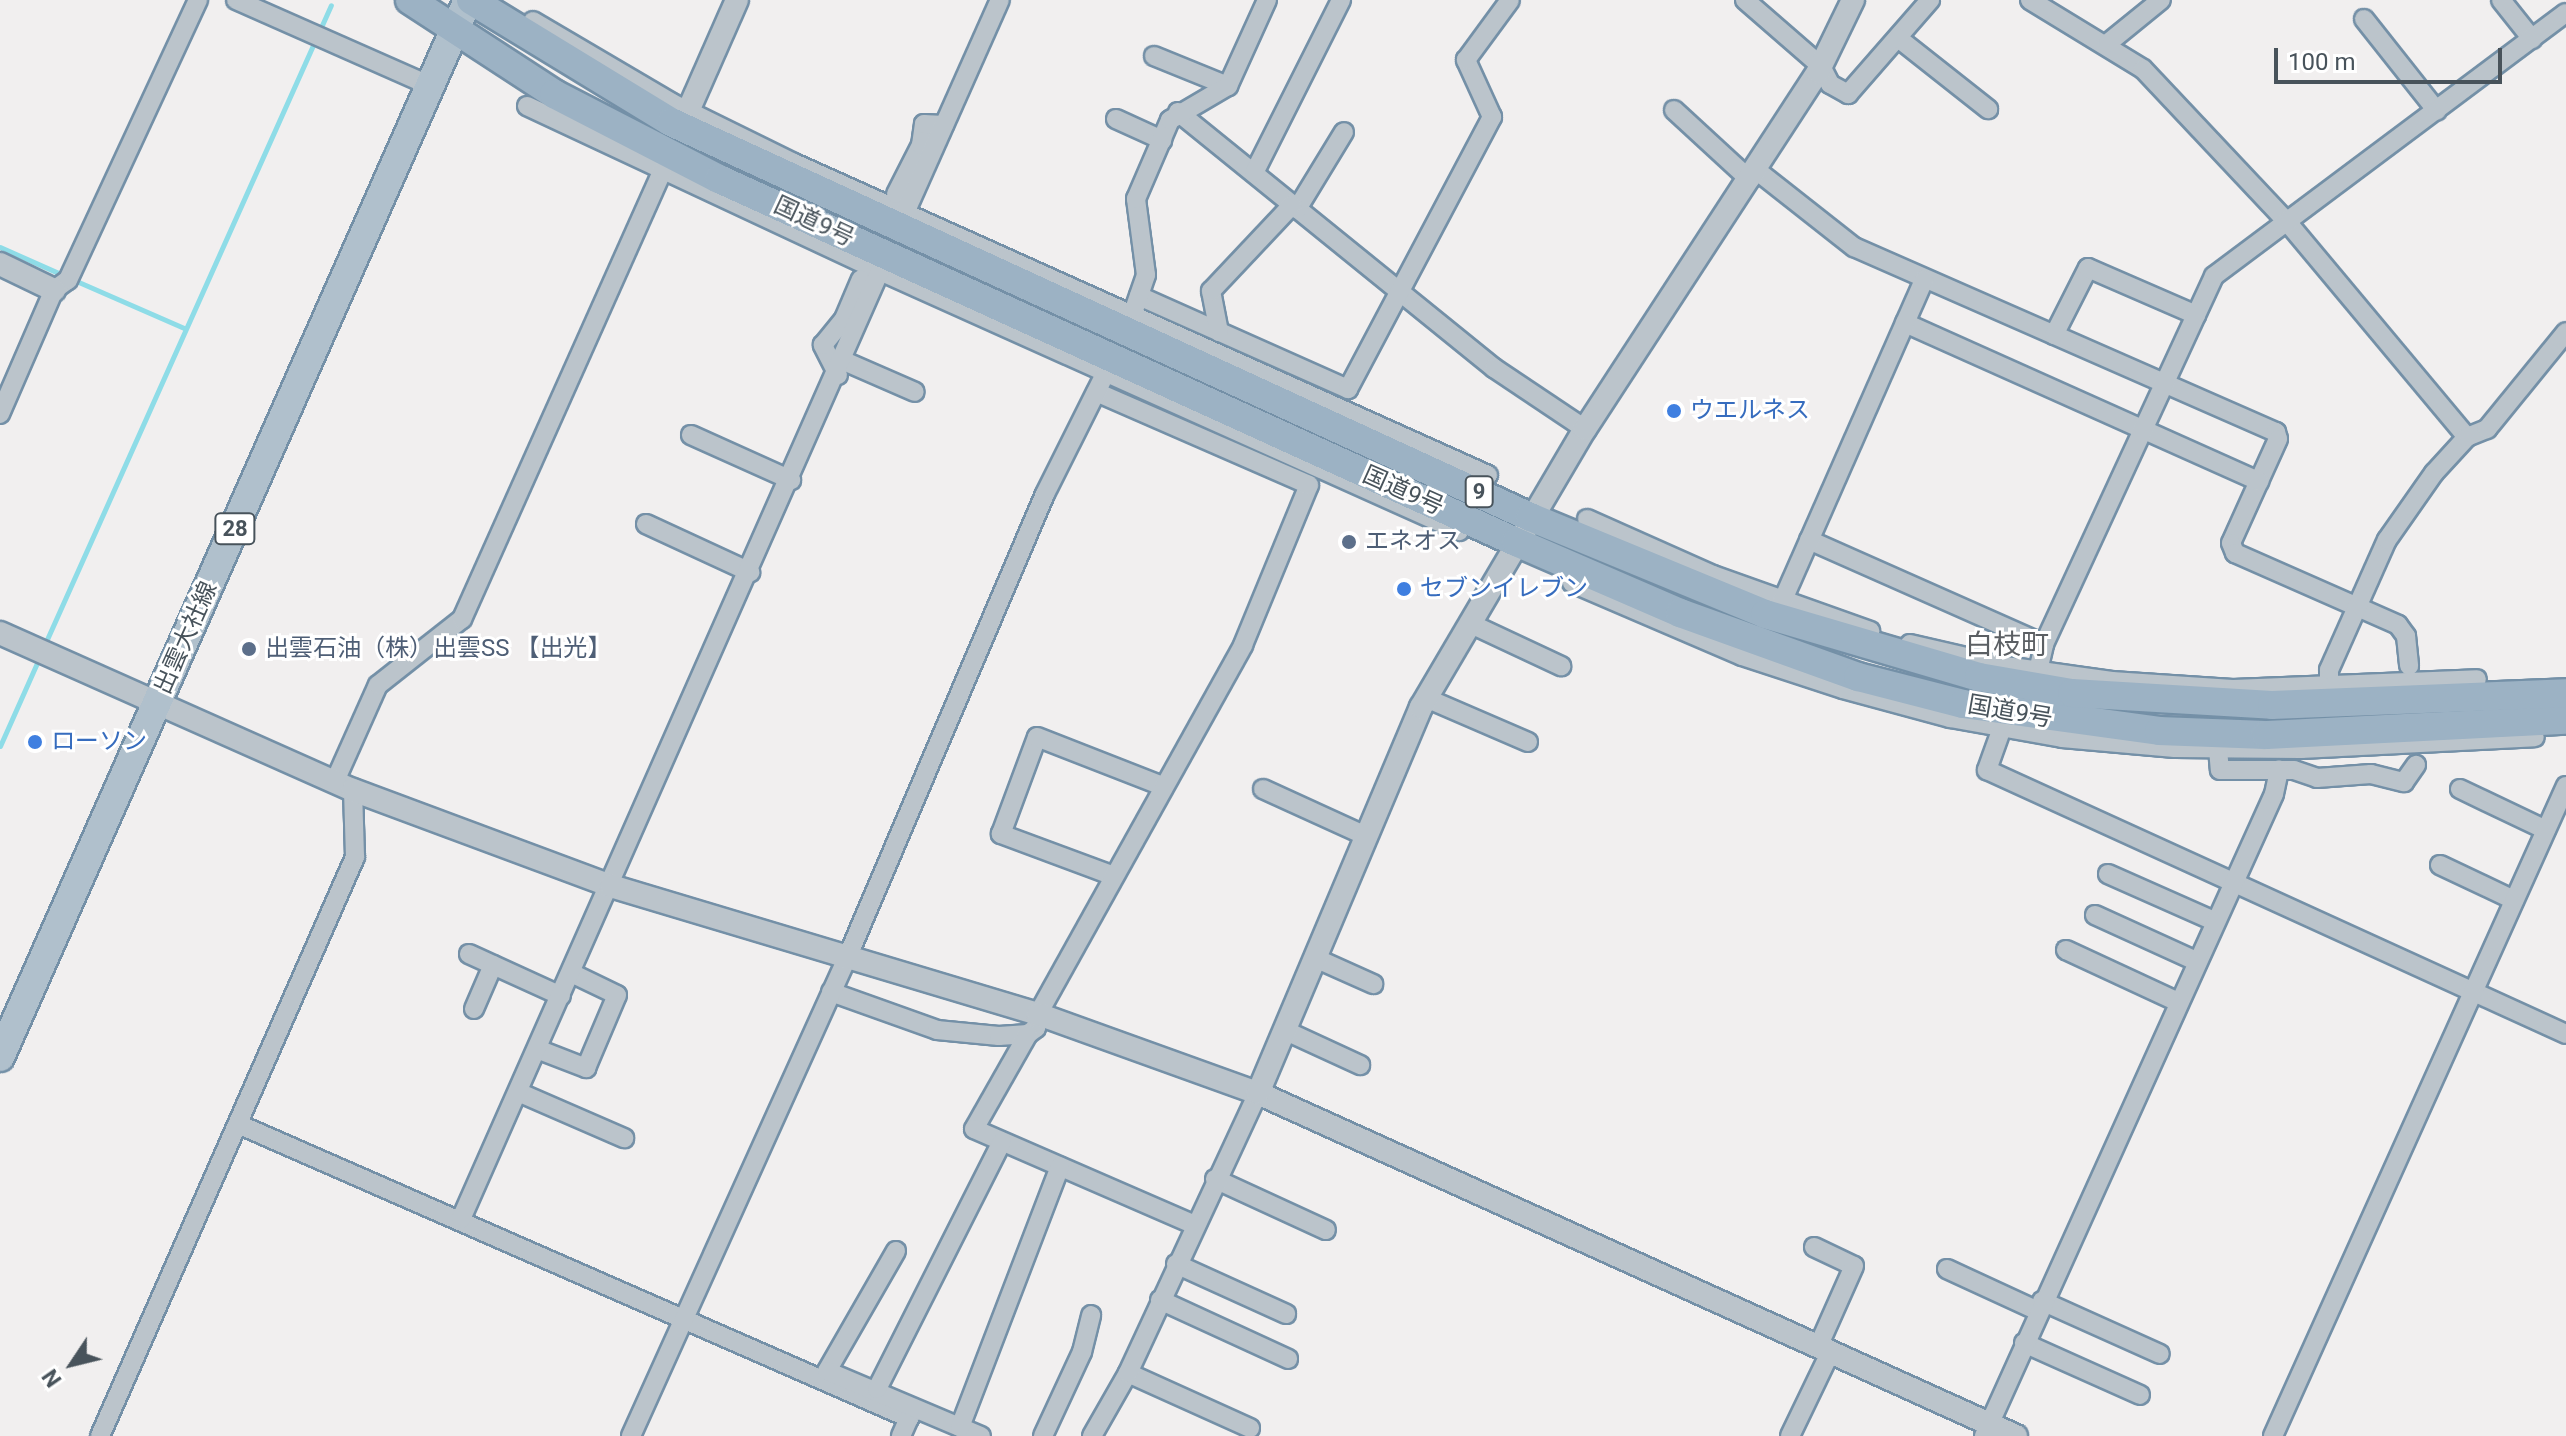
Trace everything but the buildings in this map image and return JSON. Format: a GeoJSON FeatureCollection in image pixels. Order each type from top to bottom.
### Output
{"type":"FeatureCollection","features":[{"type":"Feature","properties":{"kind":"highway","name":"国道9号"},"geometry":{"type":"LineString","coordinates":[[410,0],[453,30],[602,118],[911,276],[1234,414],[1415,504],[1516,542],[1687,624],[1858,677],[2060,721],[2266,735],[2497,731],[2566,720]]}},
{"type":"Feature","properties":{"kind":"highway","name":"国道9号"},"geometry":{"type":"LineString","coordinates":[[470,0],[543,32],[671,122],[781,165],[1021,274],[1173,352],[1367,439],[1530,517],[1765,614],[1915,660],[2072,693],[2208,703],[2566,693]]}},
{"type":"Feature","properties":{"kind":"main road","name":"出雲大社線"},"geometry":{"type":"LineString","coordinates":[[0,1057],[7,1021],[157,702],[433,87],[453,30],[470,0]]}},
{"type":"Feature","properties":{"kind":"street"},"geometry":{"type":"LineString","coordinates":[[0,414],[54,290],[68,280],[198,0]]}},
{"type":"Feature","properties":{"kind":"street"},"geometry":{"type":"LineString","coordinates":[[236,0],[433,87]]}},
{"type":"Feature","properties":{"kind":"street"},"geometry":{"type":"LineString","coordinates":[[688,111],[737,0]]}},
{"type":"Feature","properties":{"kind":"street"},"geometry":{"type":"LineString","coordinates":[[905,213],[1000,0]]}},
{"type":"Feature","properties":{"kind":"street"},"geometry":{"type":"LineString","coordinates":[[1136,304],[1146,275],[1136,199],[1178,112],[1228,86],[1267,0]]}},
{"type":"Feature","properties":{"kind":"street"},"geometry":{"type":"LineString","coordinates":[[1254,173],[1341,0]]}},
{"type":"Feature","properties":{"kind":"street"},"geometry":{"type":"LineString","coordinates":[[543,32],[781,165],[905,213],[1021,274],[1136,304],[1219,332],[1348,389],[1492,117],[1466,60],[1510,0]]}},
{"type":"Feature","properties":{"kind":"street"},"geometry":{"type":"LineString","coordinates":[[1745,0],[1821,66],[1830,84],[1848,94],[1930,0]]}},
{"type":"Feature","properties":{"kind":"street"},"geometry":{"type":"LineString","coordinates":[[1092,1436],[1128,1373],[1193,1224],[1258,1093],[1426,698],[1530,517],[1585,429],[1753,175],[1821,66],[1853,0]]}},
{"type":"Feature","properties":{"kind":"street"},"geometry":{"type":"LineString","coordinates":[[2030,0],[2108,43],[2143,69],[2288,223],[2467,437]]}},
{"type":"Feature","properties":{"kind":"street"},"geometry":{"type":"LineString","coordinates":[[2108,43],[2161,0]]}},
{"type":"Feature","properties":{"kind":"street"},"geometry":{"type":"LineString","coordinates":[[2501,0],[2532,39]]}},
{"type":"Feature","properties":{"kind":"street"},"geometry":{"type":"LineString","coordinates":[[2038,671],[2044,644],[2214,276],[2566,13]]}},
{"type":"Feature","properties":{"kind":"street"},"geometry":{"type":"LineString","coordinates":[[2364,19],[2437,111]]}},
{"type":"Feature","properties":{"kind":"street"},"geometry":{"type":"LineString","coordinates":[[1898,38],[1988,109]]}},
{"type":"Feature","properties":{"kind":"street"},"geometry":{"type":"LineString","coordinates":[[1154,56],[1228,86]]}},
{"type":"Feature","properties":{"kind":"street"},"geometry":{"type":"LineString","coordinates":[[527,106],[880,271],[911,276],[1105,374],[1206,419],[1415,504],[1462,532]]}},
{"type":"Feature","properties":{"kind":"street"},"geometry":{"type":"LineString","coordinates":[[1674,110],[1753,175],[1854,247],[2276,432],[2278,439],[2231,543],[2235,553],[2398,625],[2406,636],[2409,666]]}},
{"type":"Feature","properties":{"kind":"street"},"geometry":{"type":"LineString","coordinates":[[1178,112],[1494,368],[1585,429]]}},
{"type":"Feature","properties":{"kind":"street"},"geometry":{"type":"LineString","coordinates":[[602,118],[618,148]]}},
{"type":"Feature","properties":{"kind":"street"},"geometry":{"type":"LineString","coordinates":[[1116,119],[1162,140]]}},
{"type":"Feature","properties":{"kind":"street"},"geometry":{"type":"LineString","coordinates":[[896,194],[921,145],[924,124],[944,125]]}},
{"type":"Feature","properties":{"kind":"street"},"geometry":{"type":"LineString","coordinates":[[1219,332],[1211,291],[1295,207],[1344,132]]}},
{"type":"Feature","properties":{"kind":"street"},"geometry":{"type":"LineString","coordinates":[[100,1436],[355,857],[344,786],[378,685],[462,619],[663,169]]}},
{"type":"Feature","properties":{"kind":"street"},"geometry":{"type":"LineString","coordinates":[[0,264],[54,290]]}},
{"type":"Feature","properties":{"kind":"street"},"geometry":{"type":"LineString","coordinates":[[2054,335],[2088,268],[2196,315]]}},
{"type":"Feature","properties":{"kind":"street"},"geometry":{"type":"LineString","coordinates":[[461,1219],[841,368],[880,271]]}},
{"type":"Feature","properties":{"kind":"street"},"geometry":{"type":"LineString","coordinates":[[861,279],[844,319],[823,345],[841,368],[915,392]]}},
{"type":"Feature","properties":{"kind":"street"},"geometry":{"type":"LineString","coordinates":[[1782,602],[1924,280]]}},
{"type":"Feature","properties":{"kind":"street"},"geometry":{"type":"LineString","coordinates":[[1136,304],[1203,345],[1488,475]]}},
{"type":"Feature","properties":{"kind":"street"},"geometry":{"type":"LineString","coordinates":[[1905,323],[2259,481]]}},
{"type":"Feature","properties":{"kind":"street"},"geometry":{"type":"LineString","coordinates":[[2329,686],[2329,670],[2387,540],[2467,437],[2487,429],[2566,332]]}},
{"type":"Feature","properties":{"kind":"street"},"geometry":{"type":"LineString","coordinates":[[1173,352],[1203,345]]}},
{"type":"Feature","properties":{"kind":"street"},"geometry":{"type":"LineString","coordinates":[[631,1436],[847,958],[1039,507],[1105,374]]}},
{"type":"Feature","properties":{"kind":"street"},"geometry":{"type":"LineString","coordinates":[[1096,392],[1309,485],[1243,645],[974,1129],[1193,1224]]}},
{"type":"Feature","properties":{"kind":"street"},"geometry":{"type":"LineString","coordinates":[[1352,413],[1367,439]]}},
{"type":"Feature","properties":{"kind":"street"},"geometry":{"type":"LineString","coordinates":[[1206,419],[1234,414]]}},
{"type":"Feature","properties":{"kind":"street"},"geometry":{"type":"LineString","coordinates":[[691,435],[791,480]]}},
{"type":"Feature","properties":{"kind":"street"},"geometry":{"type":"LineString","coordinates":[[1587,519],[1782,602],[1946,652],[2038,671],[2233,689],[2477,679]]}},
{"type":"Feature","properties":{"kind":"street"},"geometry":{"type":"LineString","coordinates":[[646,524],[750,572]]}},
{"type":"Feature","properties":{"kind":"street"},"geometry":{"type":"LineString","coordinates":[[1809,540],[2044,644]]}},
{"type":"Feature","properties":{"kind":"street"},"geometry":{"type":"LineString","coordinates":[[1627,556],[1657,550]]}},
{"type":"Feature","properties":{"kind":"street"},"geometry":{"type":"LineString","coordinates":[[1572,583],[1687,624],[1843,689],[2002,728],[2076,740],[2218,749],[2497,731],[2535,737]]}},
{"type":"Feature","properties":{"kind":"street"},"geometry":{"type":"LineString","coordinates":[[1469,623],[1561,666]]}},
{"type":"Feature","properties":{"kind":"street"},"geometry":{"type":"LineString","coordinates":[[0,633],[344,786],[611,886],[847,958],[1033,1024],[1258,1093],[1824,1350],[1987,1430],[2016,1436]]}},
{"type":"Feature","properties":{"kind":"street"},"geometry":{"type":"LineString","coordinates":[[1915,660],[1946,652]]}},
{"type":"Feature","properties":{"kind":"street"},"geometry":{"type":"LineString","coordinates":[[2377,685],[2401,700]]}},
{"type":"Feature","properties":{"kind":"street"},"geometry":{"type":"LineString","coordinates":[[2208,703],[2233,689]]}},
{"type":"Feature","properties":{"kind":"street"},"geometry":{"type":"LineString","coordinates":[[1426,698],[1528,742]]}},
{"type":"Feature","properties":{"kind":"street"},"geometry":{"type":"LineString","coordinates":[[2002,728],[1987,770],[2566,1034]]}},
{"type":"Feature","properties":{"kind":"street"},"geometry":{"type":"LineString","coordinates":[[1114,876],[1001,834],[1037,737],[1163,786]]}},
{"type":"Feature","properties":{"kind":"street"},"geometry":{"type":"LineString","coordinates":[[2218,749],[2220,770],[2279,770],[2317,778],[2371,774],[2404,782],[2416,765]]}},
{"type":"Feature","properties":{"kind":"street"},"geometry":{"type":"LineString","coordinates":[[1987,1430],[2040,1306],[2274,794],[2279,770]]}},
{"type":"Feature","properties":{"kind":"street"},"geometry":{"type":"LineString","coordinates":[[2273,1436],[2566,786]]}},
{"type":"Feature","properties":{"kind":"street"},"geometry":{"type":"LineString","coordinates":[[1263,789],[1366,836]]}},
{"type":"Feature","properties":{"kind":"street"},"geometry":{"type":"LineString","coordinates":[[2460,789],[2546,830]]}},
{"type":"Feature","properties":{"kind":"street"},"geometry":{"type":"LineString","coordinates":[[2440,865],[2514,900]]}},
{"type":"Feature","properties":{"kind":"street"},"geometry":{"type":"LineString","coordinates":[[2108,874],[2214,921]]}},
{"type":"Feature","properties":{"kind":"street"},"geometry":{"type":"LineString","coordinates":[[2095,915],[2196,961]]}},
{"type":"Feature","properties":{"kind":"street"},"geometry":{"type":"LineString","coordinates":[[2066,950],[2178,1002]]}},
{"type":"Feature","properties":{"kind":"street"},"geometry":{"type":"LineString","coordinates":[[469,954],[561,996]]}},
{"type":"Feature","properties":{"kind":"street"},"geometry":{"type":"LineString","coordinates":[[1315,958],[1373,984]]}},
{"type":"Feature","properties":{"kind":"street"},"geometry":{"type":"LineString","coordinates":[[474,1009],[493,965]]}},
{"type":"Feature","properties":{"kind":"street"},"geometry":{"type":"LineString","coordinates":[[537,1049],[586,1068],[617,995],[571,973]]}},
{"type":"Feature","properties":{"kind":"street"},"geometry":{"type":"LineString","coordinates":[[831,992],[937,1030],[1033,1024]]}},
{"type":"Feature","properties":{"kind":"street"},"geometry":{"type":"LineString","coordinates":[[1284,1030],[1360,1065]]}},
{"type":"Feature","properties":{"kind":"street"},"geometry":{"type":"LineString","coordinates":[[518,1092],[624,1138]]}},
{"type":"Feature","properties":{"kind":"street"},"geometry":{"type":"LineString","coordinates":[[238,1124],[682,1318],[829,1378],[909,1418],[901,1436]]}},
{"type":"Feature","properties":{"kind":"street"},"geometry":{"type":"LineString","coordinates":[[877,1389],[1002,1142]]}},
{"type":"Feature","properties":{"kind":"street"},"geometry":{"type":"LineString","coordinates":[[960,1427],[1060,1167]]}},
{"type":"Feature","properties":{"kind":"street"},"geometry":{"type":"LineString","coordinates":[[1215,1179],[1326,1230]]}},
{"type":"Feature","properties":{"kind":"street"},"geometry":{"type":"LineString","coordinates":[[1790,1436],[1854,1266],[1814,1247]]}},
{"type":"Feature","properties":{"kind":"street"},"geometry":{"type":"LineString","coordinates":[[829,1378],[827,1371],[896,1251]]}},
{"type":"Feature","properties":{"kind":"street"},"geometry":{"type":"LineString","coordinates":[[1176,1264],[1286,1314]]}},
{"type":"Feature","properties":{"kind":"street"},"geometry":{"type":"LineString","coordinates":[[1947,1269],[2160,1354]]}},
{"type":"Feature","properties":{"kind":"street"},"geometry":{"type":"LineString","coordinates":[[1160,1300],[1288,1359]]}},
{"type":"Feature","properties":{"kind":"street"},"geometry":{"type":"LineString","coordinates":[[1043,1436],[1082,1352],[1091,1315]]}},
{"type":"Feature","properties":{"kind":"street"},"geometry":{"type":"LineString","coordinates":[[2024,1343],[2140,1395]]}},
{"type":"Feature","properties":{"kind":"street"},"geometry":{"type":"LineString","coordinates":[[1128,1373],[1250,1428]]}},
{"type":"Feature","properties":{"kind":"street"},"geometry":{"type":"LineString","coordinates":[[829,1378],[877,1389],[981,1436]]}},
{"type":"Feature","properties":{"kind":"waterway"},"geometry":{"type":"LineString","coordinates":[[44,646],[331,5]]}},
{"type":"Feature","properties":{"kind":"waterway"},"geometry":{"type":"LineString","coordinates":[[0,247],[65,276]]}},
{"type":"Feature","properties":{"kind":"waterway"},"geometry":{"type":"LineString","coordinates":[[74,280],[184,328]]}},
{"type":"Feature","properties":{"kind":"waterway"},"geometry":{"type":"LineString","coordinates":[[0,746],[40,656]]}},
{"type":"Feature","properties":{"kind":"place","name":"ウエルネス"},"geometry":{"type":"Point","coordinates":[1674,411]}},
{"type":"Feature","properties":{"kind":"place","name":"エネオス"},"geometry":{"type":"Point","coordinates":[1349,542]}},
{"type":"Feature","properties":{"kind":"place","name":"セブンイレブン"},"geometry":{"type":"Point","coordinates":[1404,589]}},
{"type":"Feature","properties":{"kind":"place","name":"出雲石油（株）出雲SS 【出光】"},"geometry":{"type":"Point","coordinates":[249,649]}},
{"type":"Feature","properties":{"kind":"place","name":"ローソン"},"geometry":{"type":"Point","coordinates":[35,742]}},
{"type":"Feature","properties":{"kind":"district","name":"白枝町"},"geometry":{"type":"Point","coordinates":[2007,645]}}]}
